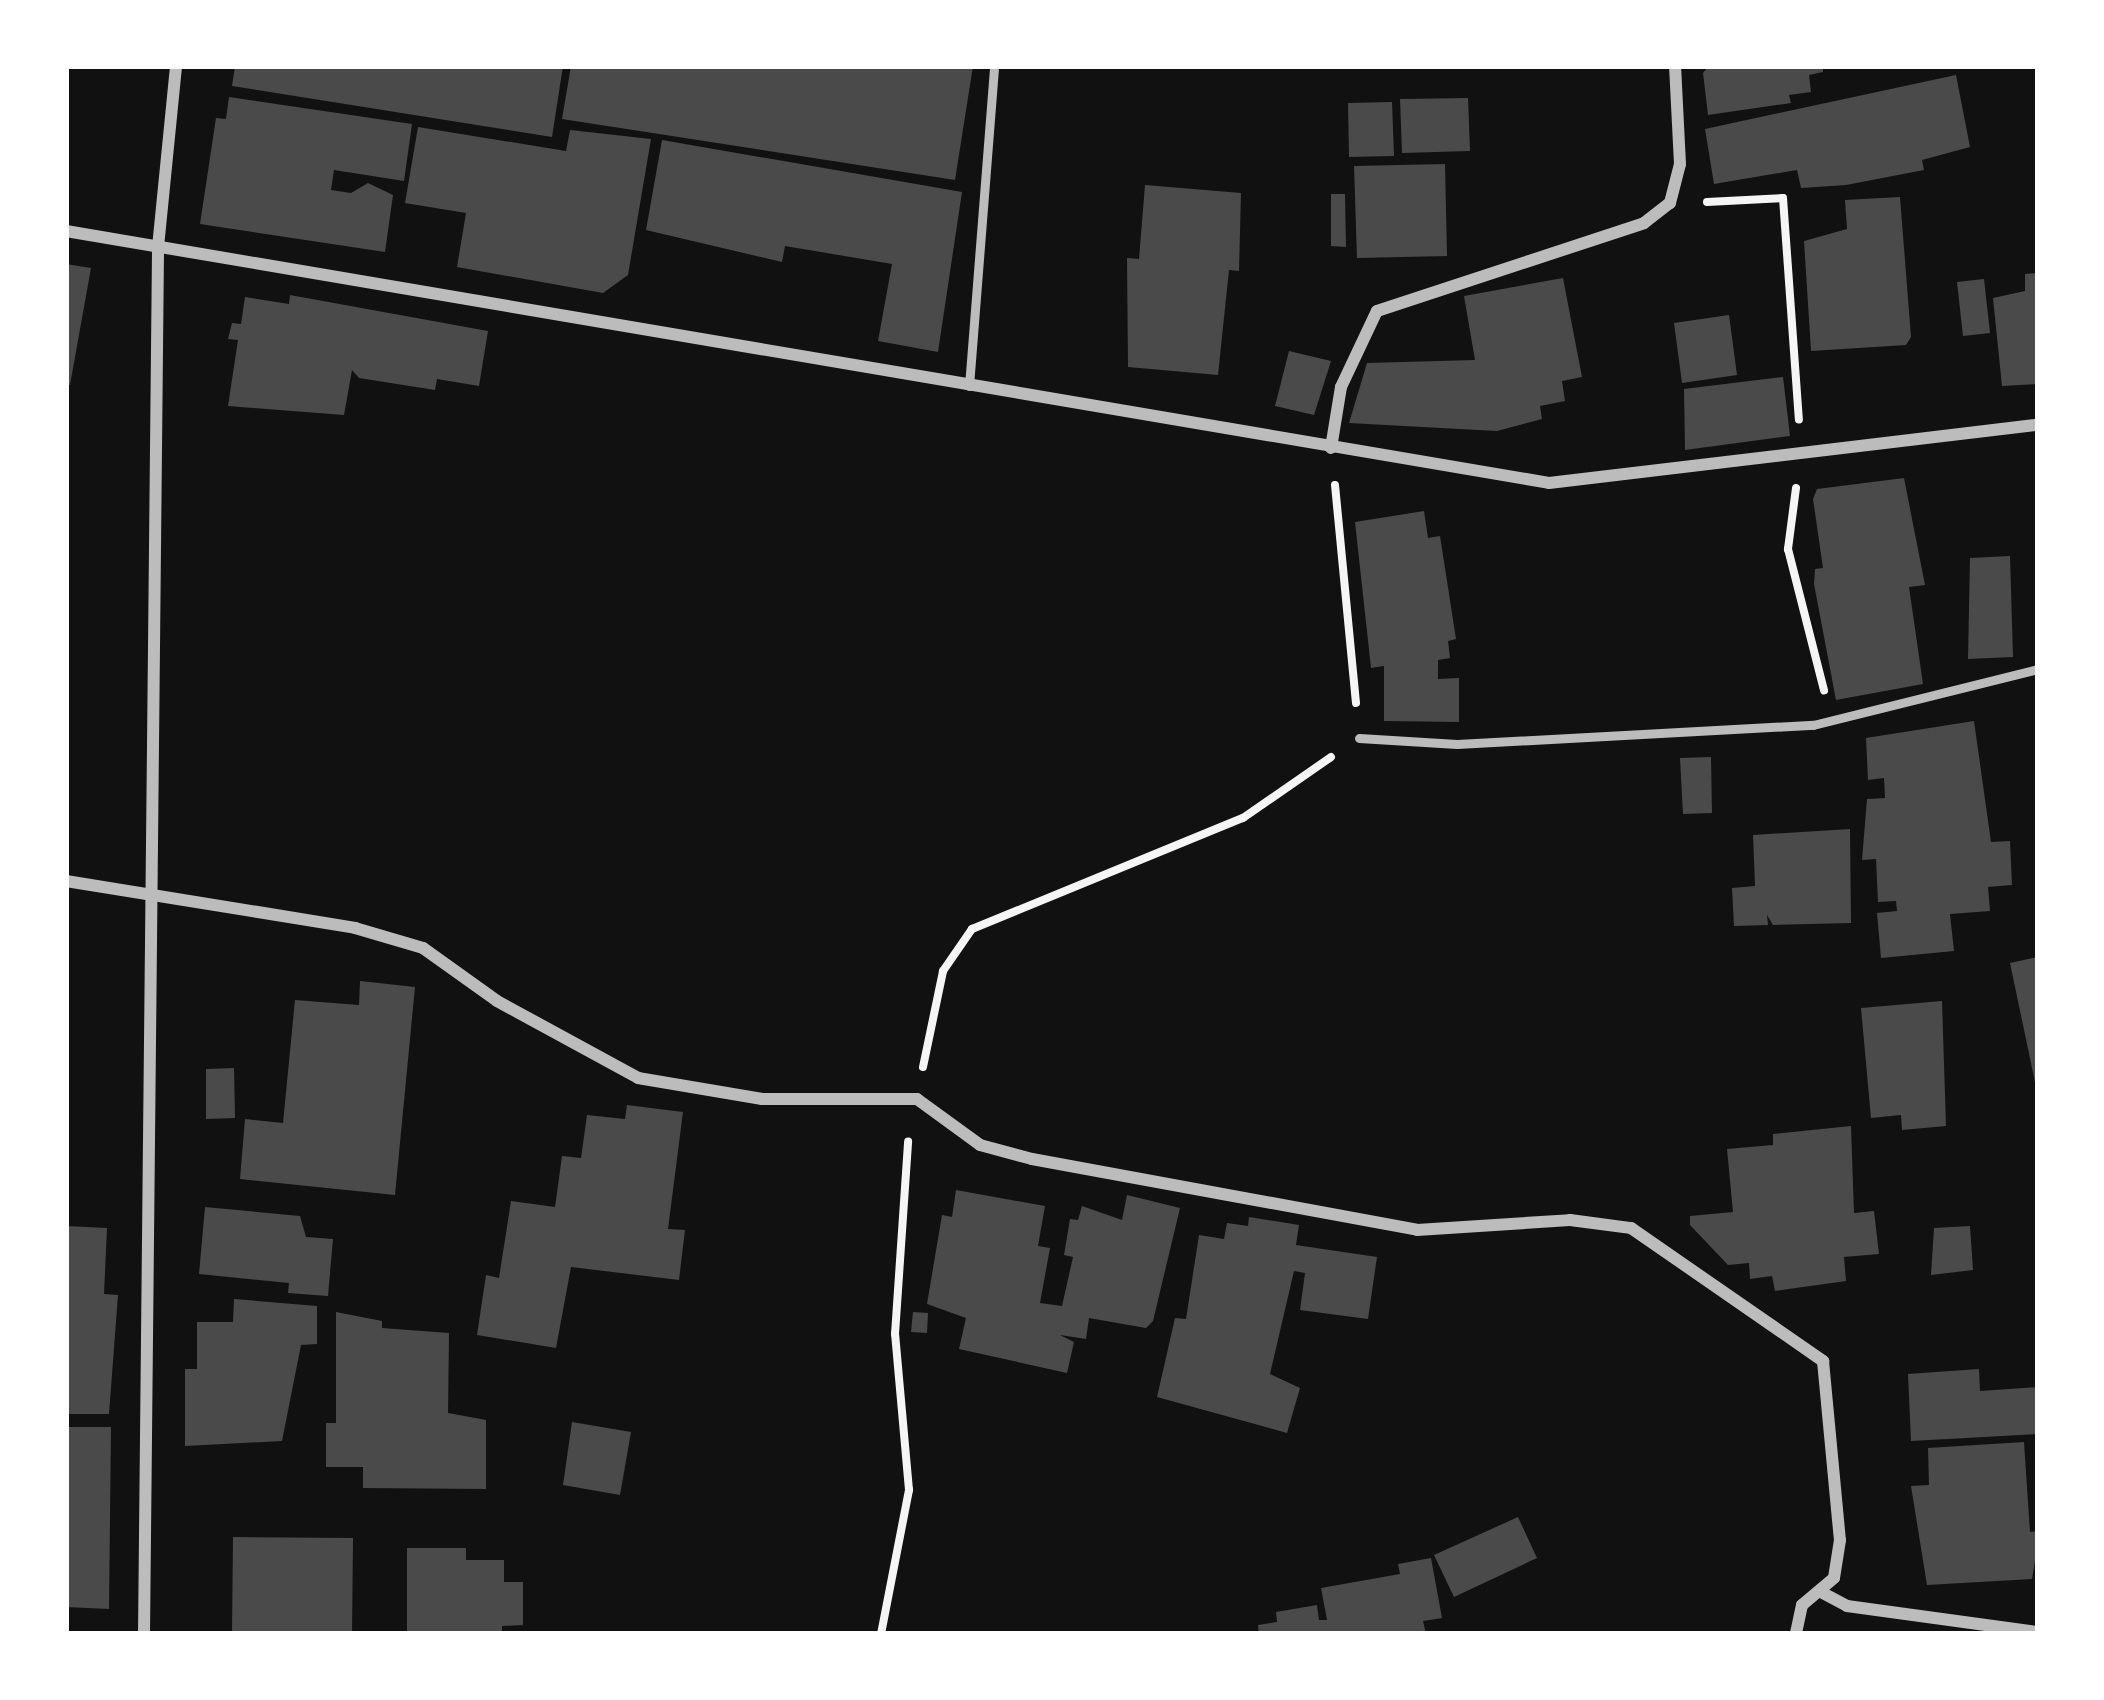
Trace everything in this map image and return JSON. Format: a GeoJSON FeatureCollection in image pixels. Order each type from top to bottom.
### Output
{"type":"FeatureCollection","features":[{"type":"Feature","properties":{"kind":"street"},"geometry":{"type":"LineString","coordinates":[[144,1634],[158,247],[176,66]]}},
{"type":"Feature","properties":{"kind":"street"},"geometry":{"type":"LineString","coordinates":[[1331,448],[1341,387],[1377,311],[1644,223],[1670,203],[1680,164],[1675,66]]}},
{"type":"Feature","properties":{"kind":"street"},"geometry":{"type":"LineString","coordinates":[[66,231],[1549,483],[2038,425]]}},
{"type":"Feature","properties":{"kind":"street"},"geometry":{"type":"LineString","coordinates":[[66,881],[355,928],[423,948],[497,1001],[638,1078],[762,1099],[917,1099],[980,1144],[1032,1159],[1394,1226],[1570,1220],[1631,1228],[1823,1361],[1840,1540],[1834,1578],[1802,1605],[1796,1634]]}},
{"type":"Feature","properties":{"kind":"street"},"geometry":{"type":"LineString","coordinates":[[1819,1591],[1847,1606],[2038,1632]]}},
{"type":"Feature","properties":{"kind":"lane"},"geometry":{"type":"LineString","coordinates":[[969,386],[994,66]]}},
{"type":"Feature","properties":{"kind":"lane"},"geometry":{"type":"LineString","coordinates":[[1359,738],[1457,743],[1832,720],[2038,669]]}},
{"type":"Feature","properties":{"kind":"path"},"geometry":{"type":"LineString","coordinates":[[1670,203],[1783,198],[1801,453],[1787,549],[1832,720]]}},
{"type":"Feature","properties":{"kind":"path"},"geometry":{"type":"LineString","coordinates":[[881,1634],[909,1490],[895,1334],[917,1099],[943,971],[972,929],[1243,818],[1359,738],[1331,448]]}},
{"type":"Feature","properties":{"kind":"building"},"geometry":{"type":"Polygon","coordinates":[[[235,66],[563,66],[552,137],[232,86],[235,66]]]}},
{"type":"Feature","properties":{"kind":"building"},"geometry":{"type":"Polygon","coordinates":[[[571,66],[973,66],[955,180],[562,119],[571,66]]]}},
{"type":"Feature","properties":{"kind":"building"},"geometry":{"type":"Polygon","coordinates":[[[1709,66],[1823,66],[1823,72],[1809,75],[1811,92],[1789,95],[1791,103],[1708,115],[1703,73],[1709,66]]]}},
{"type":"Feature","properties":{"kind":"building"},"geometry":{"type":"Polygon","coordinates":[[[1956,75],[1970,147],[1922,160],[1924,170],[1801,188],[1797,170],[1714,184],[1705,129],[1956,75]]]}},
{"type":"Feature","properties":{"kind":"building"},"geometry":{"type":"Polygon","coordinates":[[[229,97],[412,124],[404,181],[334,170],[331,190],[351,193],[368,183],[393,195],[385,252],[200,224],[216,118],[226,119],[229,97]]]}},
{"type":"Feature","properties":{"kind":"building"},"geometry":{"type":"Polygon","coordinates":[[[1468,98],[1470,151],[1402,153],[1400,99],[1468,98]]]}},
{"type":"Feature","properties":{"kind":"building"},"geometry":{"type":"Polygon","coordinates":[[[1392,102],[1394,156],[1349,157],[1348,103],[1392,102]]]}},
{"type":"Feature","properties":{"kind":"building"},"geometry":{"type":"Polygon","coordinates":[[[418,127],[566,151],[570,130],[651,139],[628,275],[603,293],[457,267],[466,213],[405,203],[418,127]]]}},
{"type":"Feature","properties":{"kind":"building"},"geometry":{"type":"Polygon","coordinates":[[[662,140],[962,192],[938,352],[878,341],[892,264],[785,246],[782,262],[646,230],[662,140]]]}},
{"type":"Feature","properties":{"kind":"building"},"geometry":{"type":"Polygon","coordinates":[[[1445,164],[1447,256],[1357,258],[1354,166],[1445,164]]]}},
{"type":"Feature","properties":{"kind":"building"},"geometry":{"type":"Polygon","coordinates":[[[1145,185],[1241,193],[1239,271],[1229,270],[1218,375],[1128,367],[1127,258],[1139,259],[1145,185]]]}},
{"type":"Feature","properties":{"kind":"building"},"geometry":{"type":"Polygon","coordinates":[[[1331,194],[1345,194],[1346,247],[1331,246],[1331,194]]]}},
{"type":"Feature","properties":{"kind":"building"},"geometry":{"type":"Polygon","coordinates":[[[1900,197],[1911,337],[1906,345],[1811,351],[1804,241],[1847,229],[1845,200],[1900,197]]]}},
{"type":"Feature","properties":{"kind":"building"},"geometry":{"type":"Polygon","coordinates":[[[66,264],[91,268],[70,385],[66,384],[66,264]]]}},
{"type":"Feature","properties":{"kind":"building"},"geometry":{"type":"Polygon","coordinates":[[[2038,273],[2038,384],[2002,386],[1993,298],[2025,291],[2025,274],[2038,273]]]}},
{"type":"Feature","properties":{"kind":"building"},"geometry":{"type":"Polygon","coordinates":[[[1563,278],[1582,377],[1562,381],[1565,401],[1540,406],[1542,419],[1497,431],[1349,423],[1367,363],[1475,360],[1464,296],[1563,278]]]}},
{"type":"Feature","properties":{"kind":"building"},"geometry":{"type":"Polygon","coordinates":[[[1984,279],[1990,333],[1963,336],[1957,282],[1984,279]]]}},
{"type":"Feature","properties":{"kind":"building"},"geometry":{"type":"Polygon","coordinates":[[[290,295],[488,331],[479,386],[437,379],[435,390],[359,378],[352,370],[344,415],[228,406],[238,340],[228,339],[232,323],[241,324],[245,297],[289,304],[290,295]]]}},
{"type":"Feature","properties":{"kind":"building"},"geometry":{"type":"Polygon","coordinates":[[[1729,315],[1737,375],[1682,383],[1674,323],[1729,315]]]}},
{"type":"Feature","properties":{"kind":"building"},"geometry":{"type":"Polygon","coordinates":[[[1289,351],[1331,361],[1314,415],[1275,406],[1289,351]]]}},
{"type":"Feature","properties":{"kind":"building"},"geometry":{"type":"Polygon","coordinates":[[[1783,377],[1790,436],[1685,450],[1684,389],[1783,377]]]}},
{"type":"Feature","properties":{"kind":"building"},"geometry":{"type":"Polygon","coordinates":[[[1904,478],[1925,585],[1909,587],[1923,684],[1836,700],[1814,584],[1815,569],[1823,568],[1813,499],[1817,489],[1904,478]]]}},
{"type":"Feature","properties":{"kind":"building"},"geometry":{"type":"Polygon","coordinates":[[[1424,511],[1428,538],[1440,536],[1456,639],[1448,641],[1450,658],[1438,660],[1438,679],[1459,678],[1459,722],[1384,721],[1384,666],[1371,668],[1355,522],[1424,511]]]}},
{"type":"Feature","properties":{"kind":"building"},"geometry":{"type":"Polygon","coordinates":[[[2010,556],[2013,657],[1968,659],[1970,558],[2010,556]]]}},
{"type":"Feature","properties":{"kind":"building"},"geometry":{"type":"Polygon","coordinates":[[[1974,721],[1991,842],[2010,841],[2012,885],[1988,887],[1990,911],[1950,914],[1954,951],[1881,958],[1877,913],[1897,911],[1896,901],[1878,902],[1876,859],[1862,860],[1867,799],[1885,798],[1884,778],[1868,780],[1866,738],[1974,721]]]}},
{"type":"Feature","properties":{"kind":"building"},"geometry":{"type":"Polygon","coordinates":[[[1711,757],[1712,813],[1683,814],[1680,758],[1711,757]]]}},
{"type":"Feature","properties":{"kind":"building"},"geometry":{"type":"Polygon","coordinates":[[[1850,829],[1851,923],[1773,925],[1767,915],[1768,925],[1734,926],[1732,888],[1755,886],[1753,835],[1850,829]]]}},
{"type":"Feature","properties":{"kind":"building"},"geometry":{"type":"Polygon","coordinates":[[[2038,957],[2038,1087],[2036,1087],[2010,963],[2038,957]]]}},
{"type":"Feature","properties":{"kind":"building"},"geometry":{"type":"Polygon","coordinates":[[[360,981],[415,987],[395,1195],[240,1179],[245,1119],[283,1123],[295,1000],[359,1005],[360,981]]]}},
{"type":"Feature","properties":{"kind":"building"},"geometry":{"type":"Polygon","coordinates":[[[1942,1001],[1946,1126],[1902,1130],[1901,1115],[1871,1118],[1861,1008],[1942,1001]]]}},
{"type":"Feature","properties":{"kind":"building"},"geometry":{"type":"Polygon","coordinates":[[[234,1068],[235,1118],[206,1119],[206,1069],[234,1068]]]}},
{"type":"Feature","properties":{"kind":"building"},"geometry":{"type":"Polygon","coordinates":[[[627,1105],[683,1112],[668,1229],[685,1230],[679,1280],[571,1267],[556,1348],[477,1335],[486,1275],[499,1278],[511,1201],[555,1207],[562,1156],[581,1158],[587,1115],[625,1119],[627,1105]]]}},
{"type":"Feature","properties":{"kind":"building"},"geometry":{"type":"Polygon","coordinates":[[[1851,1126],[1854,1213],[1874,1211],[1879,1254],[1844,1257],[1846,1281],[1775,1291],[1772,1276],[1750,1279],[1749,1263],[1728,1265],[1690,1225],[1690,1216],[1733,1212],[1727,1149],[1773,1145],[1773,1134],[1851,1126]]]}},
{"type":"Feature","properties":{"kind":"building"},"geometry":{"type":"Polygon","coordinates":[[[956,1190],[1045,1206],[1038,1246],[1050,1248],[1040,1303],[1062,1306],[1073,1257],[1064,1255],[1070,1219],[1078,1220],[1082,1206],[1122,1220],[1127,1195],[1180,1208],[1153,1321],[1146,1328],[1089,1318],[1086,1339],[1060,1335],[1074,1342],[1067,1373],[959,1349],[966,1318],[927,1304],[942,1215],[952,1217],[956,1190]]]}},
{"type":"Feature","properties":{"kind":"building"},"geometry":{"type":"Polygon","coordinates":[[[205,1207],[300,1216],[306,1237],[333,1239],[328,1296],[288,1293],[289,1283],[199,1274],[205,1207]]]}},
{"type":"Feature","properties":{"kind":"building"},"geometry":{"type":"Polygon","coordinates":[[[1249,1217],[1299,1225],[1296,1245],[1377,1257],[1368,1319],[1300,1310],[1305,1273],[1294,1271],[1270,1374],[1300,1388],[1287,1433],[1157,1397],[1175,1318],[1186,1319],[1199,1235],[1224,1239],[1227,1223],[1248,1226],[1249,1217]]]}},
{"type":"Feature","properties":{"kind":"building"},"geometry":{"type":"Polygon","coordinates":[[[66,1226],[107,1228],[104,1294],[118,1295],[109,1414],[66,1414],[66,1226]]]}},
{"type":"Feature","properties":{"kind":"building"},"geometry":{"type":"Polygon","coordinates":[[[1970,1226],[1973,1270],[1931,1275],[1934,1228],[1970,1226]]]}},
{"type":"Feature","properties":{"kind":"building"},"geometry":{"type":"Polygon","coordinates":[[[234,1299],[317,1306],[317,1344],[301,1345],[282,1441],[185,1446],[185,1369],[197,1369],[197,1322],[233,1322],[234,1299]]]}},
{"type":"Feature","properties":{"kind":"building"},"geometry":{"type":"Polygon","coordinates":[[[336,1312],[382,1321],[382,1328],[449,1333],[448,1413],[486,1420],[486,1489],[363,1488],[363,1467],[326,1467],[326,1423],[336,1423],[336,1312]]]}},
{"type":"Feature","properties":{"kind":"building"},"geometry":{"type":"Polygon","coordinates":[[[913,1312],[928,1313],[927,1333],[911,1332],[913,1312]]]}},
{"type":"Feature","properties":{"kind":"building"},"geometry":{"type":"Polygon","coordinates":[[[1979,1369],[1980,1391],[2038,1387],[2038,1434],[1911,1441],[1908,1374],[1979,1369]]]}},
{"type":"Feature","properties":{"kind":"building"},"geometry":{"type":"Polygon","coordinates":[[[572,1422],[631,1432],[620,1495],[563,1485],[572,1422]]]}},
{"type":"Feature","properties":{"kind":"building"},"geometry":{"type":"Polygon","coordinates":[[[66,1427],[111,1427],[109,1609],[66,1607],[66,1427]]]}},
{"type":"Feature","properties":{"kind":"building"},"geometry":{"type":"Polygon","coordinates":[[[2024,1442],[2030,1532],[2037,1531],[2038,1543],[2032,1579],[1927,1585],[1911,1486],[1929,1485],[1928,1448],[2024,1442]]]}},
{"type":"Feature","properties":{"kind":"building"},"geometry":{"type":"Polygon","coordinates":[[[1518,1517],[1537,1558],[1454,1597],[1434,1555],[1518,1517]]]}},
{"type":"Feature","properties":{"kind":"building"},"geometry":{"type":"Polygon","coordinates":[[[233,1537],[353,1538],[352,1634],[232,1634],[233,1537]]]}},
{"type":"Feature","properties":{"kind":"building"},"geometry":{"type":"Polygon","coordinates":[[[407,1548],[466,1548],[466,1560],[504,1560],[504,1582],[523,1582],[523,1625],[502,1626],[502,1634],[407,1634],[407,1548]]]}},
{"type":"Feature","properties":{"kind":"building"},"geometry":{"type":"Polygon","coordinates":[[[1431,1558],[1442,1618],[1423,1621],[1426,1634],[1259,1634],[1258,1625],[1277,1622],[1276,1612],[1317,1605],[1319,1620],[1327,1620],[1321,1588],[1400,1574],[1398,1564],[1431,1558]]]}}]}
